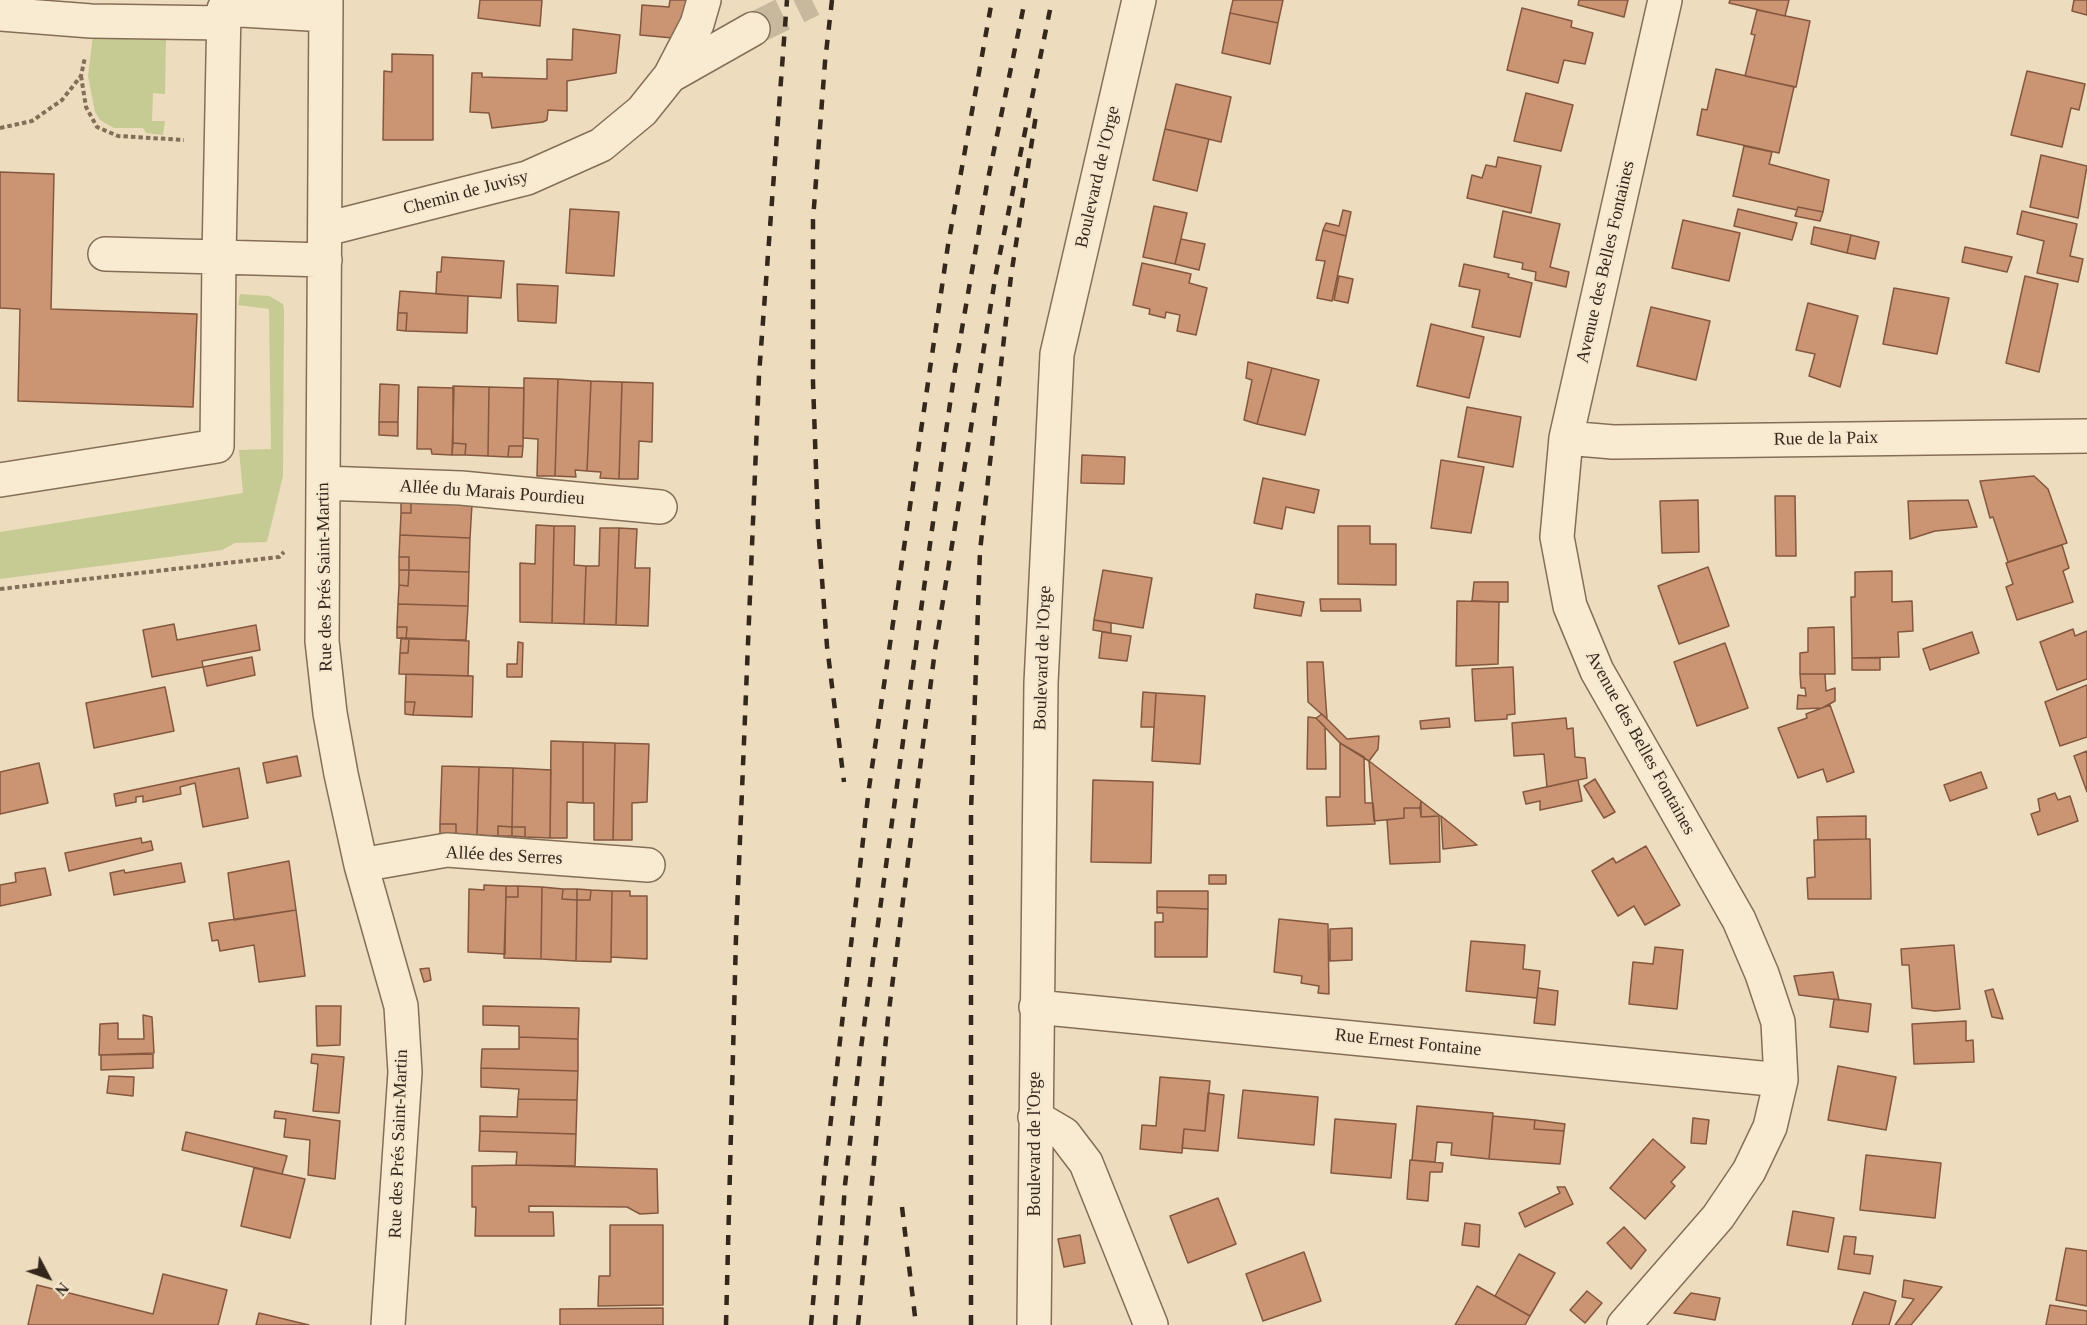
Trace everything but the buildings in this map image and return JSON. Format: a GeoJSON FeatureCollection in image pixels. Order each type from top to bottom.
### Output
{"type":"FeatureCollection","features":[{"type":"Feature","properties":{"kind":"street","name":"Chemin de Juvisy"},"geometry":{"type":"LineString","coordinates":[[326,228],[527,178],[601,145],[642,111],[670,76],[697,24],[704,0]]}},
{"type":"Feature","properties":{"kind":"street","name":"Boulevard de l'Orge"},"geometry":{"type":"LineString","coordinates":[[1034,1325],[1041,682],[1057,354],[1139,0]]}},
{"type":"Feature","properties":{"kind":"street","name":"Avenue des Belles Fontaines"},"geometry":{"type":"LineString","coordinates":[[1624,1325],[1718,1217],[1749,1171],[1770,1127],[1781,1080],[1778,1022],[1762,974],[1739,920],[1597,671],[1570,606],[1557,537],[1566,438],[1665,0]]}},
{"type":"Feature","properties":{"kind":"street"},"geometry":{"type":"LineString","coordinates":[[0,14],[91,21],[224,11],[326,8]]}},
{"type":"Feature","properties":{"kind":"street","name":"Rue des Prés Saint-Martin"},"geometry":{"type":"LineString","coordinates":[[326,8],[322,641],[330,714],[361,865],[401,1006],[405,1072],[388,1325]]}},
{"type":"Feature","properties":{"kind":"street"},"geometry":{"type":"LineString","coordinates":[[0,480],[217,446],[219,257],[224,143],[224,11]]}},
{"type":"Feature","properties":{"kind":"street"},"geometry":{"type":"LineString","coordinates":[[670,76],[753,29]]}},
{"type":"Feature","properties":{"kind":"street"},"geometry":{"type":"LineString","coordinates":[[105,254],[325,260]]}},
{"type":"Feature","properties":{"kind":"street","name":"Rue de la Paix"},"geometry":{"type":"LineString","coordinates":[[1566,438],[1613,442],[2087,436]]}},
{"type":"Feature","properties":{"kind":"street","name":"Allée du Marais Pourdieu"},"geometry":{"type":"LineString","coordinates":[[323,483],[461,488],[660,507]]}},
{"type":"Feature","properties":{"kind":"street","name":"Allée des Serres"},"geometry":{"type":"LineString","coordinates":[[361,865],[447,850],[648,865]]}},
{"type":"Feature","properties":{"kind":"street","name":"Rue Ernest Fontaine"},"geometry":{"type":"LineString","coordinates":[[1036,1007],[1781,1080]]}},
{"type":"Feature","properties":{"kind":"street"},"geometry":{"type":"LineString","coordinates":[[1035,1117],[1064,1134],[1086,1164],[1150,1325]]}},
{"type":"Feature","properties":{"kind":"path"},"geometry":{"type":"LineString","coordinates":[[91,21],[81,76],[86,107],[97,127],[118,136],[224,143]]}},
{"type":"Feature","properties":{"kind":"path"},"geometry":{"type":"LineString","coordinates":[[0,128],[32,121],[62,100],[81,76]]}},
{"type":"Feature","properties":{"kind":"path"},"geometry":{"type":"LineString","coordinates":[[0,589],[279,557],[323,517]]}},
{"type":"Feature","properties":{"kind":"green space"},"geometry":{"type":"Polygon","coordinates":[[[93,35],[166,39],[165,94],[153,93],[152,121],[165,121],[163,135],[146,133],[143,128],[114,128],[100,120],[95,112],[88,76],[93,35]]]}},
{"type":"Feature","properties":{"kind":"green space"},"geometry":{"type":"Polygon","coordinates":[[[240,294],[269,296],[283,304],[284,309],[283,476],[267,542],[235,543],[222,550],[0,579],[0,532],[243,493],[239,450],[271,449],[269,309],[238,305],[240,294]]]}},
{"type":"Feature","properties":{"kind":"tunnel"},"geometry":{"type":"LineString","coordinates":[[753,29],[812,0]]}},
{"type":"Feature","properties":{"kind":"railway"},"geometry":{"type":"LineString","coordinates":[[726,1325],[736,937],[759,375],[787,0]]}},
{"type":"Feature","properties":{"kind":"railway"},"geometry":{"type":"LineString","coordinates":[[832,0],[813,220],[813,382],[818,526],[827,646],[844,782]]}},
{"type":"Feature","properties":{"kind":"railway"},"geometry":{"type":"LineString","coordinates":[[811,1325],[824,1180],[869,788],[948,245],[992,0]]}},
{"type":"Feature","properties":{"kind":"railway"},"geometry":{"type":"LineString","coordinates":[[835,1325],[845,1185],[861,1048],[934,515],[955,369],[987,184],[1025,0]]}},
{"type":"Feature","properties":{"kind":"railway"},"geometry":{"type":"LineString","coordinates":[[858,1325],[888,1018],[935,650],[996,273],[1052,0]]}},
{"type":"Feature","properties":{"kind":"railway"},"geometry":{"type":"LineString","coordinates":[[971,1325],[971,811],[980,551],[1011,276],[1036,115]]}},
{"type":"Feature","properties":{"kind":"railway"},"geometry":{"type":"LineString","coordinates":[[902,1207],[916,1325]]}}]}
